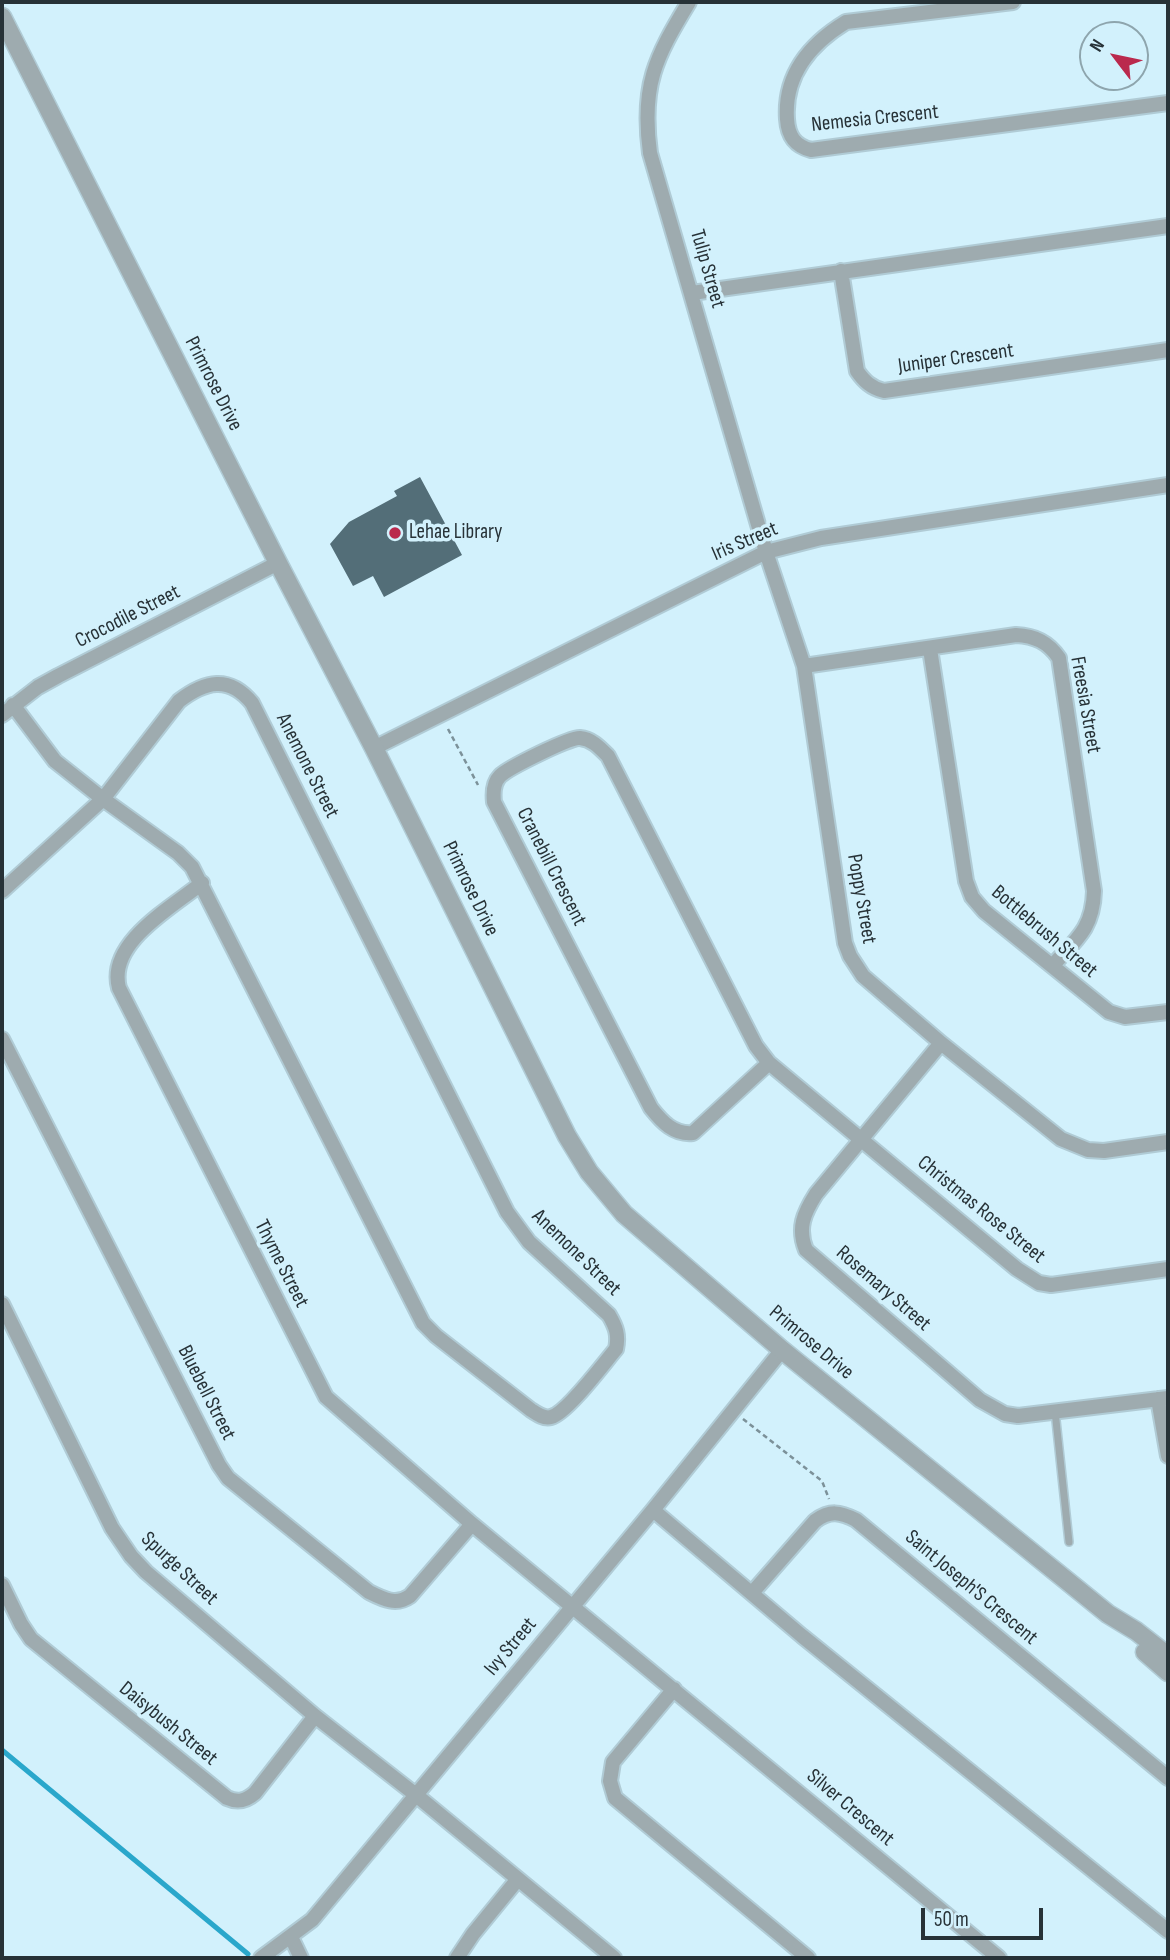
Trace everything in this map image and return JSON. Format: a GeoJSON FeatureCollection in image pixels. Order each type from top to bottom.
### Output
{"type":"FeatureCollection","features":[{"type":"Feature","properties":{"kind":"street","name":"Tulip Street"},"geometry":{"type":"LineString","coordinates":[[689,2],[659,58],[649,85],[646,121],[650,153],[766,552]]}},
{"type":"Feature","properties":{"kind":"street","name":"Nemesia Crescent"},"geometry":{"type":"LineString","coordinates":[[1013,2],[948,6],[846,22],[824,37],[799,64],[789,87],[787,116],[793,141],[799,147],[811,150],[1168,103]]}},
{"type":"Feature","properties":{"kind":"street","name":"Primrose Drive"},"geometry":{"type":"LineString","coordinates":[[2,17],[278,564],[374,748],[567,1136],[589,1172],[624,1214],[782,1350],[1108,1614],[1136,1631],[1168,1656]]}},
{"type":"Feature","properties":{"kind":"street"},"geometry":{"type":"LineString","coordinates":[[692,293],[1168,226]]}},
{"type":"Feature","properties":{"kind":"street","name":"Juniper Crescent"},"geometry":{"type":"LineString","coordinates":[[841,271],[857,371],[865,382],[884,391],[1168,350]]}},
{"type":"Feature","properties":{"kind":"street","name":"Iris Street"},"geometry":{"type":"LineString","coordinates":[[374,748],[766,552],[821,538],[1168,485]]}},
{"type":"Feature","properties":{"kind":"street","name":"Poppy Street"},"geometry":{"type":"LineString","coordinates":[[766,552],[804,666],[845,943],[863,976],[1061,1139],[1088,1150],[1104,1151],[1168,1142]]}},
{"type":"Feature","properties":{"kind":"street","name":"Crocodile Street"},"geometry":{"type":"LineString","coordinates":[[7,710],[58,676],[278,564]]}},
{"type":"Feature","properties":{"kind":"street","name":"Freesia Street"},"geometry":{"type":"LineString","coordinates":[[804,666],[1016,635],[1046,643],[1059,658],[1094,891],[1094,909],[1088,925],[1052,966]]}},
{"type":"Feature","properties":{"kind":"street","name":"Bottlebrush Street"},"geometry":{"type":"LineString","coordinates":[[930,649],[966,881],[972,897],[984,911],[1109,1012],[1125,1017],[1168,1012]]}},
{"type":"Feature","properties":{"kind":"street","name":"Anemone Street"},"geometry":{"type":"LineString","coordinates":[[7,710],[55,761],[103,799],[185,859],[202,883],[424,1323],[436,1336],[531,1410],[547,1418],[555,1416],[567,1406],[616,1349],[616,1326],[609,1315],[529,1242],[506,1212],[252,703],[233,687],[220,683],[192,691],[170,712],[103,799]]}},
{"type":"Feature","properties":{"kind":"street","name":"Cranebill Crescent"},"geometry":{"type":"LineString","coordinates":[[769,1063],[693,1133],[677,1132],[658,1117],[494,802],[493,793],[501,774],[569,739],[586,739],[608,755],[755,1046],[769,1063],[861,1140]]}},
{"type":"Feature","properties":{"kind":"street"},"geometry":{"type":"LineString","coordinates":[[2,891],[103,799]]}},
{"type":"Feature","properties":{"kind":"street","name":"Thyme Street"},"geometry":{"type":"LineString","coordinates":[[202,883],[128,945],[116,968],[119,988],[326,1397],[472,1524],[572,1606]]}},
{"type":"Feature","properties":{"kind":"street","name":"Bluebell Street"},"geometry":{"type":"LineString","coordinates":[[2,1040],[228,1478],[369,1592],[388,1601],[403,1601],[410,1596],[472,1524]]}},
{"type":"Feature","properties":{"kind":"street","name":"Rosemary Street"},"geometry":{"type":"LineString","coordinates":[[942,1043],[816,1194],[804,1213],[801,1233],[806,1250],[980,1401],[1005,1414],[1017,1416],[1163,1399]]}},
{"type":"Feature","properties":{"kind":"street","name":"Christmas Rose Street"},"geometry":{"type":"LineString","coordinates":[[861,1140],[1017,1269],[1039,1283],[1051,1285],[1168,1269]]}},
{"type":"Feature","properties":{"kind":"street","name":"Spurge Street"},"geometry":{"type":"LineString","coordinates":[[2,1304],[113,1528],[131,1556],[146,1572],[315,1716],[416,1795],[614,1958]]}},
{"type":"Feature","properties":{"kind":"street","name":"Ivy Street"},"geometry":{"type":"LineString","coordinates":[[261,1958],[312,1920],[653,1510],[782,1350]]}},
{"type":"Feature","properties":{"kind":"street"},"geometry":{"type":"LineString","coordinates":[[1163,1399],[1168,1456]]}},
{"type":"Feature","properties":{"kind":"street"},"geometry":{"type":"LineString","coordinates":[[653,1510],[751,1593],[1168,1931]]}},
{"type":"Feature","properties":{"kind":"street"},"geometry":{"type":"LineString","coordinates":[[751,1593],[816,1521],[833,1512]]}},
{"type":"Feature","properties":{"kind":"street","name":"Saint Joseph'S Crescent"},"geometry":{"type":"LineString","coordinates":[[833,1512],[844,1513],[856,1520],[1168,1778]]}},
{"type":"Feature","properties":{"kind":"street","name":"Daisybush Street"},"geometry":{"type":"LineString","coordinates":[[2,1585],[31,1639],[234,1801],[247,1800],[255,1793],[315,1716]]}},
{"type":"Feature","properties":{"kind":"street","name":"Silver Crescent"},"geometry":{"type":"LineString","coordinates":[[572,1606],[999,1958]]}},
{"type":"Feature","properties":{"kind":"street","name":"Primrose Drive"},"geometry":{"type":"LineString","coordinates":[[1108,1614],[1132,1642],[1168,1672]]}},
{"type":"Feature","properties":{"kind":"street"},"geometry":{"type":"LineString","coordinates":[[674,1689],[613,1762],[610,1781],[615,1798],[808,1958]]}},
{"type":"Feature","properties":{"kind":"street"},"geometry":{"type":"LineString","coordinates":[[457,1958],[518,1879]]}},
{"type":"Feature","properties":{"kind":"street"},"geometry":{"type":"LineString","coordinates":[[290,1937],[301,1958]]}},
{"type":"Feature","properties":{"kind":"lane"},"geometry":{"type":"LineString","coordinates":[[1055,1411],[1069,1542]]}},
{"type":"Feature","properties":{"kind":"path"},"geometry":{"type":"LineString","coordinates":[[441,715],[478,785],[493,793]]}},
{"type":"Feature","properties":{"kind":"path"},"geometry":{"type":"LineString","coordinates":[[733,1411],[822,1481],[833,1512]]}},
{"type":"Feature","properties":{"kind":"building","name":"Lehae Library"},"geometry":{"type":"Polygon","coordinates":[[[420,477],[462,555],[384,597],[373,576],[353,586],[330,544],[349,522],[397,496],[394,491],[420,477]]]}},
{"type":"Feature","properties":{"kind":"waterway"},"geometry":{"type":"LineString","coordinates":[[2,1750],[248,1954]]}},
{"type":"Feature","properties":{"kind":"place","name":"Lehae Library"},"geometry":{"type":"Point","coordinates":[395,533]}}]}
